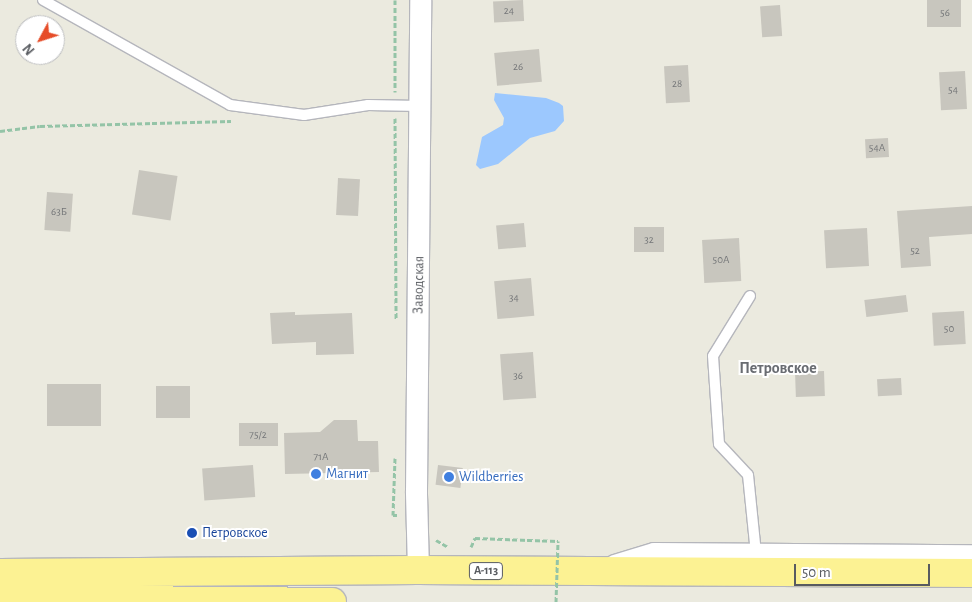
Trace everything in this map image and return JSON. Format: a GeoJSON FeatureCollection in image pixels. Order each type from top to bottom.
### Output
{"type":"FeatureCollection","features":[{"type":"Feature","properties":{"kind":"highway","name":"А-113"},"geometry":{"type":"LineString","coordinates":[[3,593],[418,570],[972,573]]}},
{"type":"Feature","properties":{"kind":"highway","name":"А-113"},"geometry":{"type":"LineString","coordinates":[[3,593],[332,602]]}},
{"type":"Feature","properties":{"kind":"street","name":"Заводская"},"geometry":{"type":"LineString","coordinates":[[418,570],[416,514],[420,0]]}},
{"type":"Feature","properties":{"kind":"street"},"geometry":{"type":"LineString","coordinates":[[594,571],[654,553],[972,555]]}},
{"type":"Feature","properties":{"kind":"lane"},"geometry":{"type":"LineString","coordinates":[[43,0],[230,106],[304,115],[368,105],[420,106]]}},
{"type":"Feature","properties":{"kind":"lane"},"geometry":{"type":"LineString","coordinates":[[750,296],[714,356],[719,444],[748,475],[756,554]]}},
{"type":"Feature","properties":{"kind":"path"},"geometry":{"type":"LineString","coordinates":[[395,0],[396,326]]}},
{"type":"Feature","properties":{"kind":"path"},"geometry":{"type":"LineString","coordinates":[[0,131],[40,126],[239,120]]}},
{"type":"Feature","properties":{"kind":"path"},"geometry":{"type":"LineString","coordinates":[[395,451],[393,515],[416,514]]}},
{"type":"Feature","properties":{"kind":"path"},"geometry":{"type":"LineString","coordinates":[[432,535],[450,548],[458,548]]}},
{"type":"Feature","properties":{"kind":"path"},"geometry":{"type":"LineString","coordinates":[[466,548],[474,547],[475,538],[558,541],[556,602]]}},
{"type":"Feature","properties":{"kind":"water"},"geometry":{"type":"Polygon","coordinates":[[[495,93],[546,98],[559,103],[563,106],[564,121],[555,131],[530,138],[498,164],[480,169],[476,165],[482,137],[503,125],[504,118],[494,100],[495,93]]]}},
{"type":"Feature","properties":{"kind":"building"},"geometry":{"type":"Polygon","coordinates":[[[523,0],[524,21],[494,23],[493,2],[523,0]]]}},
{"type":"Feature","properties":{"kind":"building"},"geometry":{"type":"Polygon","coordinates":[[[927,0],[961,0],[961,27],[927,27],[927,0]]]}},
{"type":"Feature","properties":{"kind":"building"},"geometry":{"type":"Polygon","coordinates":[[[780,5],[782,36],[762,37],[760,6],[780,5]]]}},
{"type":"Feature","properties":{"kind":"building"},"geometry":{"type":"Polygon","coordinates":[[[539,49],[542,82],[497,86],[494,53],[539,49]]]}},
{"type":"Feature","properties":{"kind":"building"},"geometry":{"type":"Polygon","coordinates":[[[688,65],[690,102],[666,103],[664,66],[688,65]]]}},
{"type":"Feature","properties":{"kind":"building"},"geometry":{"type":"Polygon","coordinates":[[[965,71],[967,109],[941,110],[939,72],[965,71]]]}},
{"type":"Feature","properties":{"kind":"building"},"geometry":{"type":"Polygon","coordinates":[[[888,138],[889,157],[866,158],[865,139],[888,138]]]}},
{"type":"Feature","properties":{"kind":"building"},"geometry":{"type":"Polygon","coordinates":[[[139,170],[178,176],[170,221],[132,214],[139,170]]]}},
{"type":"Feature","properties":{"kind":"building"},"geometry":{"type":"Polygon","coordinates":[[[338,178],[360,179],[358,216],[336,215],[338,178]]]}},
{"type":"Feature","properties":{"kind":"building"},"geometry":{"type":"Polygon","coordinates":[[[47,192],[73,194],[70,232],[44,230],[47,192]]]}},
{"type":"Feature","properties":{"kind":"building"},"geometry":{"type":"Polygon","coordinates":[[[972,206],[972,234],[929,237],[931,266],[901,268],[897,211],[972,206]]]}},
{"type":"Feature","properties":{"kind":"building"},"geometry":{"type":"Polygon","coordinates":[[[524,223],[526,247],[498,249],[496,225],[524,223]]]}},
{"type":"Feature","properties":{"kind":"building"},"geometry":{"type":"Polygon","coordinates":[[[634,227],[664,227],[664,252],[634,252],[634,227]]]}},
{"type":"Feature","properties":{"kind":"building"},"geometry":{"type":"Polygon","coordinates":[[[867,228],[869,266],[826,268],[824,230],[867,228]]]}},
{"type":"Feature","properties":{"kind":"building"},"geometry":{"type":"Polygon","coordinates":[[[739,238],[741,281],[704,283],[702,240],[739,238]]]}},
{"type":"Feature","properties":{"kind":"building"},"geometry":{"type":"Polygon","coordinates":[[[531,278],[534,316],[497,319],[494,281],[531,278]]]}},
{"type":"Feature","properties":{"kind":"building"},"geometry":{"type":"Polygon","coordinates":[[[906,295],[908,312],[866,317],[864,300],[906,295]]]}},
{"type":"Feature","properties":{"kind":"building"},"geometry":{"type":"Polygon","coordinates":[[[964,311],[966,344],[934,346],[932,313],[964,311]]]}},
{"type":"Feature","properties":{"kind":"building"},"geometry":{"type":"Polygon","coordinates":[[[295,312],[295,315],[352,313],[354,354],[316,355],[316,342],[272,344],[270,313],[295,312]]]}},
{"type":"Feature","properties":{"kind":"building"},"geometry":{"type":"Polygon","coordinates":[[[533,352],[536,398],[503,400],[500,354],[533,352]]]}},
{"type":"Feature","properties":{"kind":"building"},"geometry":{"type":"Polygon","coordinates":[[[824,371],[825,396],[796,397],[795,372],[824,371]]]}},
{"type":"Feature","properties":{"kind":"building"},"geometry":{"type":"Polygon","coordinates":[[[901,378],[902,395],[878,396],[877,379],[901,378]]]}},
{"type":"Feature","properties":{"kind":"building"},"geometry":{"type":"Polygon","coordinates":[[[47,384],[101,384],[101,426],[47,426],[47,384]]]}},
{"type":"Feature","properties":{"kind":"building"},"geometry":{"type":"Polygon","coordinates":[[[156,386],[190,386],[190,418],[156,418],[156,386]]]}},
{"type":"Feature","properties":{"kind":"building"},"geometry":{"type":"Polygon","coordinates":[[[334,420],[357,420],[358,441],[378,441],[379,472],[285,474],[284,433],[320,432],[334,420]]]}},
{"type":"Feature","properties":{"kind":"building"},"geometry":{"type":"Polygon","coordinates":[[[239,423],[278,423],[278,446],[239,446],[239,423]]]}},
{"type":"Feature","properties":{"kind":"building"},"geometry":{"type":"Polygon","coordinates":[[[253,465],[255,497],[204,500],[202,469],[253,465]]]}},
{"type":"Feature","properties":{"kind":"building","name":"Wildberries"},"geometry":{"type":"Polygon","coordinates":[[[438,465],[463,468],[460,488],[436,485],[438,465]]]}},
{"type":"Feature","properties":{"kind":"place","name":"Магнит"},"geometry":{"type":"Point","coordinates":[316,474]}},
{"type":"Feature","properties":{"kind":"place","name":"Wildberries"},"geometry":{"type":"Point","coordinates":[449,477]}},
{"type":"Feature","properties":{"kind":"place","name":"Петровское"},"geometry":{"type":"Point","coordinates":[192,533]}},
{"type":"Feature","properties":{"kind":"district","name":"Петровское"},"geometry":{"type":"Point","coordinates":[778,368]}}]}
